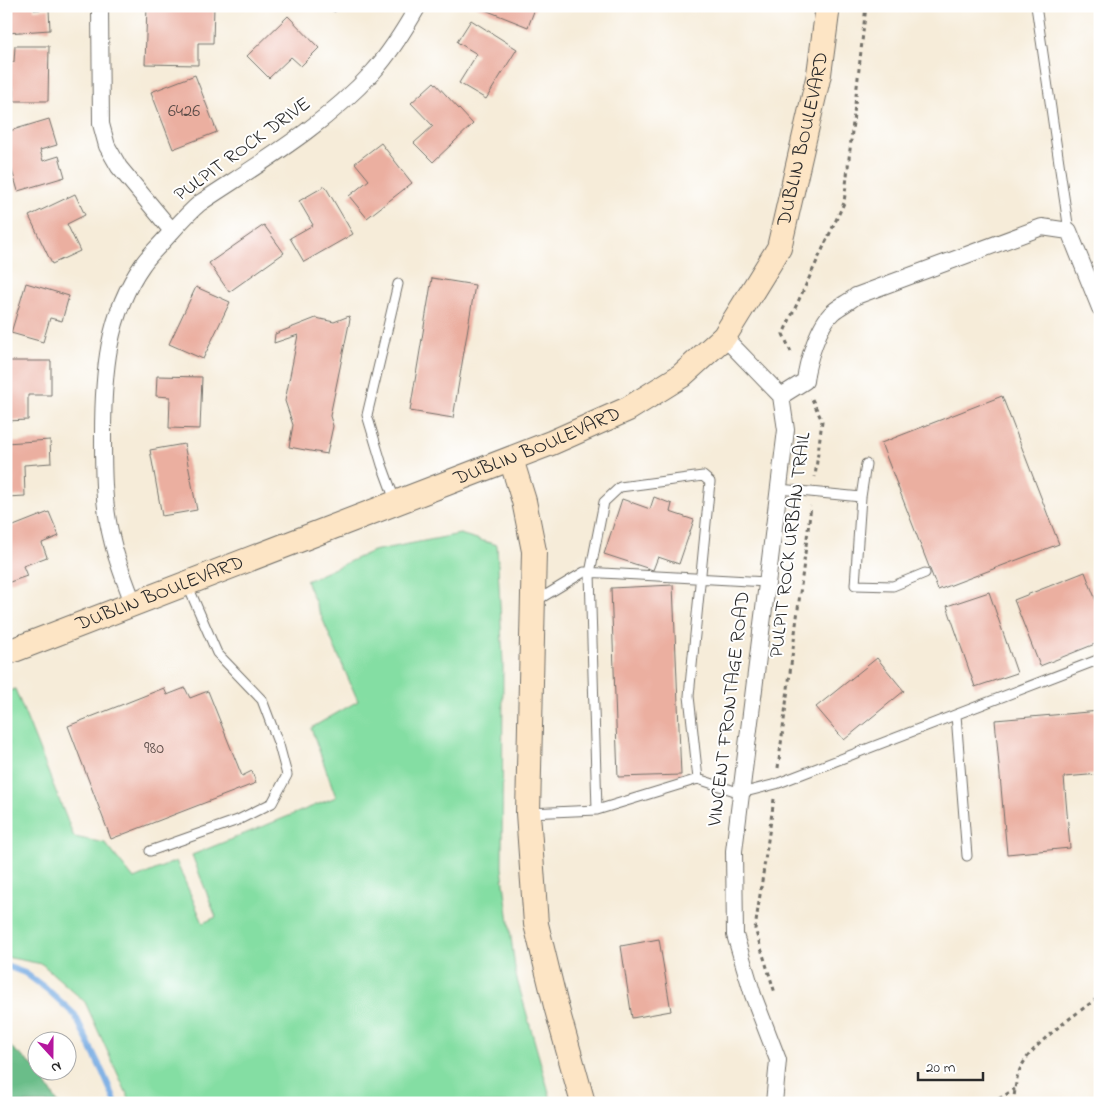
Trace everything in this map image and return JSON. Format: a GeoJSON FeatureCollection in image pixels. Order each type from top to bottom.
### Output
{"type":"FeatureCollection","features":[{"type":"Feature","properties":{"kind":"main road","name":"DUBLIN BOULEVARD"},"geometry":{"type":"LineString","coordinates":[[6,653],[511,460],[628,409],[681,376],[724,337],[778,248],[819,74],[828,6]]}},
{"type":"Feature","properties":{"kind":"main road"},"geometry":{"type":"LineString","coordinates":[[511,460],[524,502],[534,550],[528,813],[536,924],[583,1103]]}},
{"type":"Feature","properties":{"kind":"street"},"geometry":{"type":"LineString","coordinates":[[100,6],[101,124],[107,146],[119,167],[172,231]]}},
{"type":"Feature","properties":{"kind":"street","name":"PULPIT ROCK DRIVE"},"geometry":{"type":"LineString","coordinates":[[134,605],[112,543],[102,485],[104,375],[111,336],[126,292],[143,263],[186,215],[200,203],[315,126],[338,107],[374,72],[418,6]]}},
{"type":"Feature","properties":{"kind":"street"},"geometry":{"type":"LineString","coordinates":[[724,337],[780,396],[805,381],[807,364],[817,337],[832,313],[856,296],[1042,227],[1069,232],[1100,308]]}},
{"type":"Feature","properties":{"kind":"street","name":"VINCENT FRONTAGE ROAD"},"geometry":{"type":"LineString","coordinates":[[774,1103],[778,1060],[753,994],[735,935],[734,851],[786,430],[780,396]]}},
{"type":"Feature","properties":{"kind":"lane"},"geometry":{"type":"LineString","coordinates":[[1036,6],[1069,232]]}},
{"type":"Feature","properties":{"kind":"lane"},"geometry":{"type":"LineString","coordinates":[[396,503],[367,415],[398,284]]}},
{"type":"Feature","properties":{"kind":"lane"},"geometry":{"type":"LineString","coordinates":[[866,464],[861,497],[855,585],[893,586],[925,574]]}},
{"type":"Feature","properties":{"kind":"lane"},"geometry":{"type":"LineString","coordinates":[[597,810],[590,573],[604,502],[620,487],[703,476],[710,482],[689,696],[698,779]]}},
{"type":"Feature","properties":{"kind":"lane"},"geometry":{"type":"LineString","coordinates":[[779,489],[861,497]]}},
{"type":"Feature","properties":{"kind":"lane"},"geometry":{"type":"LineString","coordinates":[[533,603],[584,572],[767,582]]}},
{"type":"Feature","properties":{"kind":"lane"},"geometry":{"type":"LineString","coordinates":[[150,852],[238,820],[272,804],[287,775],[279,745],[262,700],[217,653],[187,584]]}},
{"type":"Feature","properties":{"kind":"lane"},"geometry":{"type":"LineString","coordinates":[[528,813],[597,810],[698,779],[741,793],[776,784],[1100,659]]}},
{"type":"Feature","properties":{"kind":"lane"},"geometry":{"type":"LineString","coordinates":[[956,715],[967,856]]}},
{"type":"Feature","properties":{"kind":"path","name":"PULPIT ROCK URBAN TRAIL"},"geometry":{"type":"LineString","coordinates":[[775,995],[756,929],[822,422],[783,334],[844,203],[866,6]]}},
{"type":"Feature","properties":{"kind":"path"},"geometry":{"type":"LineString","coordinates":[[1013,1103],[1018,1073],[1030,1054],[1100,996]]}},
{"type":"Feature","properties":{"kind":"path"},"geometry":{"type":"LineString","coordinates":[[992,1103],[1015,1089]]}},
{"type":"Feature","properties":{"kind":"path"},"geometry":{"type":"LineString","coordinates":[[796,1092],[795,1102],[807,1103]]}},
{"type":"Feature","properties":{"kind":"green space"},"geometry":{"type":"Polygon","coordinates":[[[460,534],[497,545],[503,664],[502,868],[516,976],[552,1103],[131,1103],[85,1002],[42,964],[6,957],[6,692],[15,689],[74,837],[105,843],[134,879],[176,861],[203,923],[216,917],[192,855],[336,797],[311,728],[358,701],[306,581],[373,551],[460,534]]]}},
{"type":"Feature","properties":{"kind":"green space"},"geometry":{"type":"Polygon","coordinates":[[[6,1043],[28,1061],[28,1082],[45,1082],[58,1103],[6,1103],[6,1043]]]}},
{"type":"Feature","properties":{"kind":"building"},"geometry":{"type":"Polygon","coordinates":[[[6,6],[34,6],[34,10],[49,9],[50,30],[6,33],[6,6]]]}},
{"type":"Feature","properties":{"kind":"building"},"geometry":{"type":"Polygon","coordinates":[[[147,6],[214,6],[213,43],[198,43],[198,65],[145,64],[147,6]]]}},
{"type":"Feature","properties":{"kind":"building"},"geometry":{"type":"Polygon","coordinates":[[[323,6],[338,6],[335,12],[323,6]]]}},
{"type":"Feature","properties":{"kind":"building"},"geometry":{"type":"Polygon","coordinates":[[[475,6],[536,6],[528,27],[475,6]]]}},
{"type":"Feature","properties":{"kind":"building"},"geometry":{"type":"Polygon","coordinates":[[[288,16],[319,48],[301,66],[291,57],[269,78],[247,56],[288,16]]]}},
{"type":"Feature","properties":{"kind":"building"},"geometry":{"type":"Polygon","coordinates":[[[471,20],[517,49],[486,99],[459,83],[477,54],[457,42],[471,20]]]}},
{"type":"Feature","properties":{"kind":"building"},"geometry":{"type":"Polygon","coordinates":[[[15,46],[49,46],[48,101],[13,101],[13,86],[6,86],[6,62],[14,62],[15,46]]]}},
{"type":"Feature","properties":{"kind":"building"},"geometry":{"type":"Polygon","coordinates":[[[195,75],[217,132],[173,149],[151,92],[195,75]]]}},
{"type":"Feature","properties":{"kind":"building"},"geometry":{"type":"Polygon","coordinates":[[[434,82],[473,124],[433,162],[414,143],[433,126],[411,103],[434,82]]]}},
{"type":"Feature","properties":{"kind":"building"},"geometry":{"type":"Polygon","coordinates":[[[49,119],[57,145],[40,150],[43,161],[59,156],[65,177],[18,191],[6,150],[6,132],[49,119]]]}},
{"type":"Feature","properties":{"kind":"building"},"geometry":{"type":"Polygon","coordinates":[[[381,143],[412,183],[367,218],[349,196],[369,180],[355,163],[381,143]]]}},
{"type":"Feature","properties":{"kind":"building"},"geometry":{"type":"Polygon","coordinates":[[[325,186],[353,234],[304,262],[290,238],[313,225],[299,201],[325,186]]]}},
{"type":"Feature","properties":{"kind":"building"},"geometry":{"type":"Polygon","coordinates":[[[75,194],[85,215],[67,224],[80,251],[52,264],[29,216],[75,194]]]}},
{"type":"Feature","properties":{"kind":"building"},"geometry":{"type":"Polygon","coordinates":[[[264,225],[284,253],[229,292],[209,263],[264,225]]]}},
{"type":"Feature","properties":{"kind":"building"},"geometry":{"type":"Polygon","coordinates":[[[432,278],[475,285],[453,418],[410,411],[432,278]]]}},
{"type":"Feature","properties":{"kind":"building"},"geometry":{"type":"Polygon","coordinates":[[[26,283],[69,296],[62,321],[50,318],[43,342],[11,333],[26,283]]]}},
{"type":"Feature","properties":{"kind":"building"},"geometry":{"type":"Polygon","coordinates":[[[196,287],[230,302],[203,359],[169,344],[196,287]]]}},
{"type":"Feature","properties":{"kind":"building"},"geometry":{"type":"Polygon","coordinates":[[[349,316],[350,319],[330,416],[333,426],[327,454],[289,447],[293,425],[285,401],[298,335],[274,343],[275,334],[316,318],[334,322],[349,316]]]}},
{"type":"Feature","properties":{"kind":"building"},"geometry":{"type":"Polygon","coordinates":[[[6,361],[51,361],[51,395],[28,395],[28,420],[6,421],[6,361]]]}},
{"type":"Feature","properties":{"kind":"building"},"geometry":{"type":"Polygon","coordinates":[[[157,376],[202,377],[200,429],[169,428],[170,397],[156,396],[157,376]]]}},
{"type":"Feature","properties":{"kind":"building"},"geometry":{"type":"Polygon","coordinates":[[[1002,396],[1059,544],[938,590],[881,443],[1002,396]]]}},
{"type":"Feature","properties":{"kind":"building"},"geometry":{"type":"Polygon","coordinates":[[[50,440],[51,463],[24,465],[25,496],[6,497],[6,443],[50,440]]]}},
{"type":"Feature","properties":{"kind":"building"},"geometry":{"type":"Polygon","coordinates":[[[184,444],[197,510],[162,516],[150,450],[184,444]]]}},
{"type":"Feature","properties":{"kind":"building"},"geometry":{"type":"Polygon","coordinates":[[[654,497],[672,504],[670,512],[694,520],[679,564],[658,557],[653,570],[604,554],[622,499],[650,509],[654,497]]]}},
{"type":"Feature","properties":{"kind":"building"},"geometry":{"type":"Polygon","coordinates":[[[49,512],[59,536],[42,543],[47,557],[23,566],[27,576],[7,583],[6,529],[49,512]]]}},
{"type":"Feature","properties":{"kind":"building"},"geometry":{"type":"Polygon","coordinates":[[[1085,572],[1100,611],[1100,642],[1040,666],[1014,600],[1085,572]]]}},
{"type":"Feature","properties":{"kind":"building"},"geometry":{"type":"Polygon","coordinates":[[[673,585],[681,775],[618,777],[611,588],[673,585]]]}},
{"type":"Feature","properties":{"kind":"building"},"geometry":{"type":"Polygon","coordinates":[[[989,592],[1017,673],[975,687],[947,606],[989,592]]]}},
{"type":"Feature","properties":{"kind":"building"},"geometry":{"type":"Polygon","coordinates":[[[877,658],[904,691],[844,740],[816,707],[877,658]]]}},
{"type":"Feature","properties":{"kind":"building"},"geometry":{"type":"Polygon","coordinates":[[[164,688],[167,695],[185,688],[190,698],[208,691],[242,776],[252,771],[256,783],[111,839],[68,726],[164,688]]]}},
{"type":"Feature","properties":{"kind":"building"},"geometry":{"type":"Polygon","coordinates":[[[1100,711],[1100,774],[1064,777],[1070,848],[1007,854],[995,720],[1100,711]]]}},
{"type":"Feature","properties":{"kind":"building"},"geometry":{"type":"Polygon","coordinates":[[[659,939],[671,1011],[632,1018],[621,946],[659,939]]]}},
{"type":"Feature","properties":{"kind":"waterway"},"geometry":{"type":"LineString","coordinates":[[6,966],[25,973],[48,990],[75,1015],[116,1103]]}}]}
